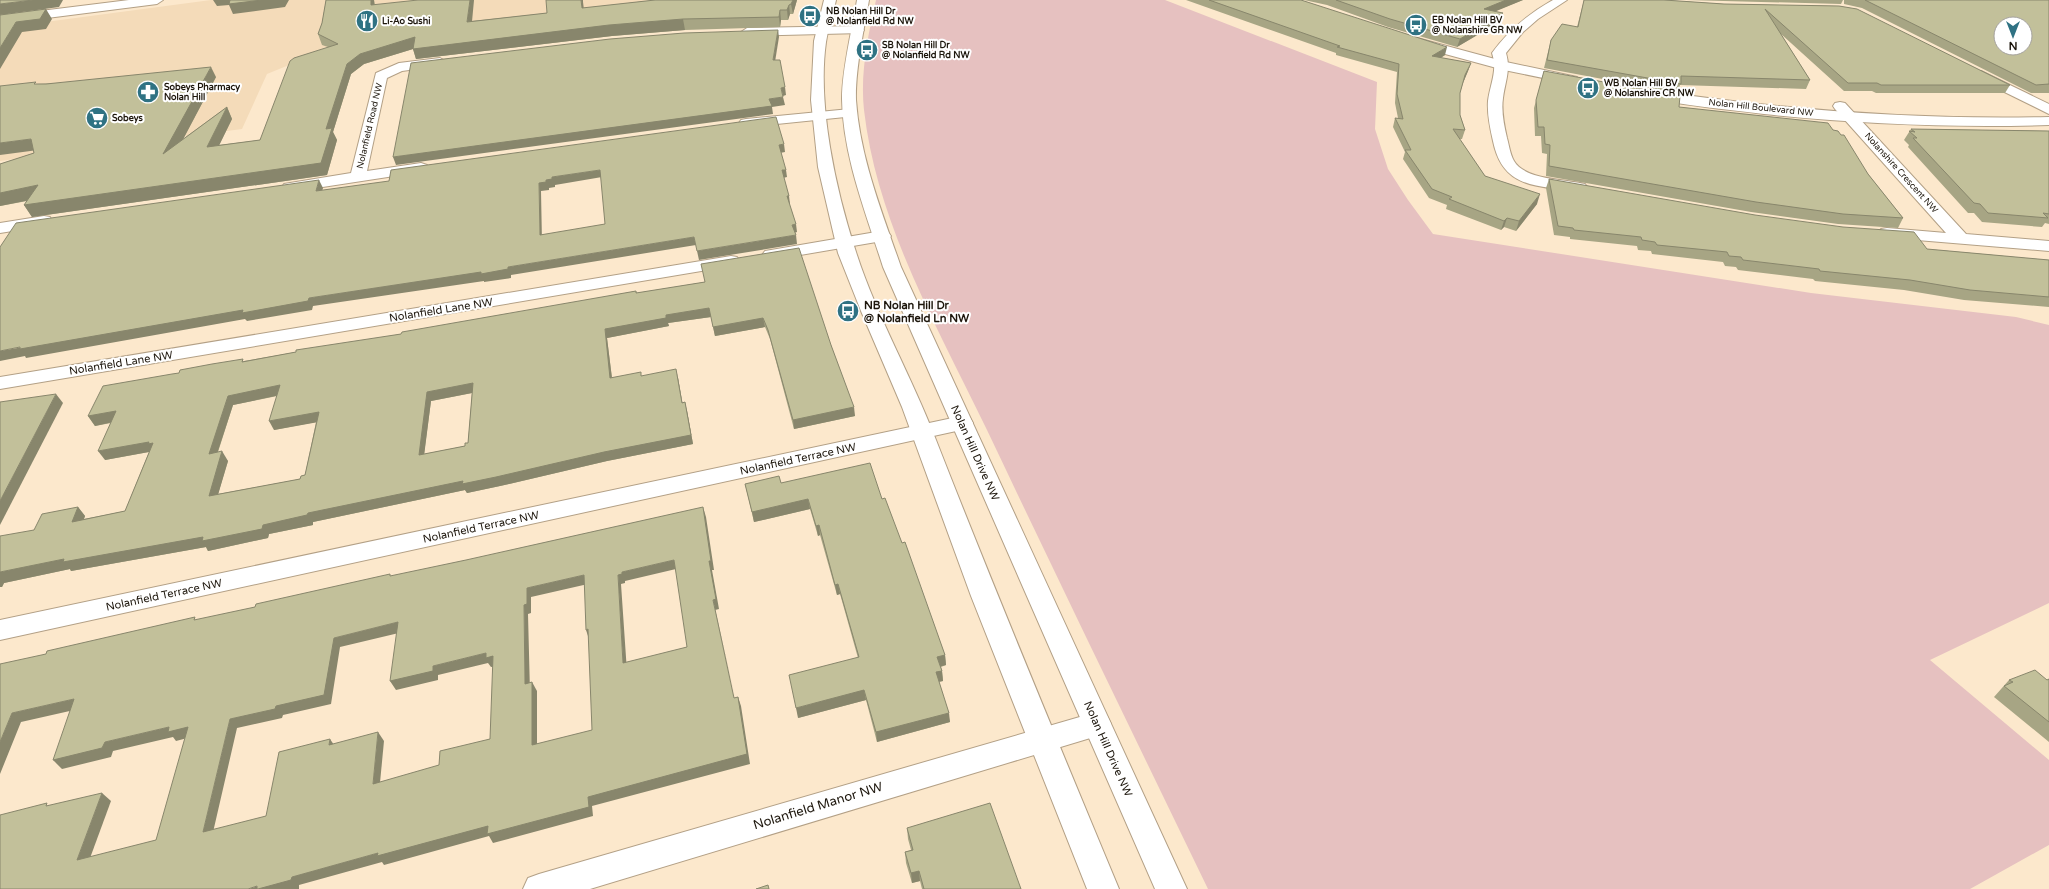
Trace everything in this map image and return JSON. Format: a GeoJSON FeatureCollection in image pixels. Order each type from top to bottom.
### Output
{"type":"FeatureCollection","features":[{"type":"Feature","properties":{"kind":"street"},"geometry":{"type":"LineString","coordinates":[[0,13],[101,0]]}},
{"type":"Feature","properties":{"kind":"street"},"geometry":{"type":"LineString","coordinates":[[0,20],[157,0]]}},
{"type":"Feature","properties":{"kind":"street"},"geometry":{"type":"LineString","coordinates":[[830,0],[823,30],[818,64],[820,115],[826,167],[844,242],[870,311],[922,432],[984,596],[1103,889]]}},
{"type":"Feature","properties":{"kind":"street","name":"Nolan Hill Drive NW"},"geometry":{"type":"LineString","coordinates":[[863,0],[849,98],[852,132],[862,177],[892,267],[1171,889]]}},
{"type":"Feature","properties":{"kind":"street"},"geometry":{"type":"LineString","coordinates":[[1561,0],[1534,16],[1519,29],[1501,59],[1496,99],[1496,124],[1505,160],[1509,166],[1519,174],[1536,180],[1594,190]]}},
{"type":"Feature","properties":{"kind":"street"},"geometry":{"type":"LineString","coordinates":[[731,32],[858,30]]}},
{"type":"Feature","properties":{"kind":"street"},"geometry":{"type":"LineString","coordinates":[[1409,33],[1501,59],[1586,77]]}},
{"type":"Feature","properties":{"kind":"street","name":"Nolanfield Road NW"},"geometry":{"type":"LineString","coordinates":[[358,177],[381,76],[399,67],[451,61]]}},
{"type":"Feature","properties":{"kind":"street"},"geometry":{"type":"LineString","coordinates":[[1971,70],[2048,112]]}},
{"type":"Feature","properties":{"kind":"street","name":"Nolan Hill Boulevard NW"},"geometry":{"type":"LineString","coordinates":[[1642,87],[1782,111],[1845,111],[1938,121],[2048,112]]}},
{"type":"Feature","properties":{"kind":"street","name":"Nolanshire Crescent NW"},"geometry":{"type":"LineString","coordinates":[[1845,111],[1961,239]]}},
{"type":"Feature","properties":{"kind":"street"},"geometry":{"type":"LineString","coordinates":[[733,125],[850,113]]}},
{"type":"Feature","properties":{"kind":"street"},"geometry":{"type":"LineString","coordinates":[[272,189],[437,166]]}},
{"type":"Feature","properties":{"kind":"street"},"geometry":{"type":"LineString","coordinates":[[0,228],[60,219]]}},
{"type":"Feature","properties":{"kind":"street"},"geometry":{"type":"LineString","coordinates":[[1869,232],[2049,246]]}},
{"type":"Feature","properties":{"kind":"street","name":"Nolanfield Lane NW"},"geometry":{"type":"LineString","coordinates":[[0,383],[882,236]]}},
{"type":"Feature","properties":{"kind":"street","name":"Nolanfield Terrace NW"},"geometry":{"type":"LineString","coordinates":[[0,630],[962,423]]}},
{"type":"Feature","properties":{"kind":"street","name":"Nolanfield Manor NW"},"geometry":{"type":"LineString","coordinates":[[539,889],[1096,724]]}},
{"type":"Feature","properties":{"kind":"shaded area"},"geometry":{"type":"Polygon","coordinates":[[[211,0],[676,0],[643,2],[365,34],[267,74],[242,129],[0,161],[0,28],[211,0]]]}},
{"type":"Feature","properties":{"kind":"shaded area"},"geometry":{"type":"Polygon","coordinates":[[[876,0],[1165,0],[1377,82],[1375,129],[1388,169],[1408,200],[1433,234],[1811,293],[2016,317],[2049,325],[2049,603],[1930,660],[2049,760],[2049,845],[1970,889],[1208,889],[930,314],[896,234],[882,194],[871,152],[864,110],[864,69],[876,0]]]}},
{"type":"Feature","properties":{"kind":"building"},"geometry":{"type":"Polygon","coordinates":[[[0,0],[33,0],[0,4],[0,0]]]}},
{"type":"Feature","properties":{"kind":"building"},"geometry":{"type":"Polygon","coordinates":[[[230,0],[262,0],[229,4],[230,0]]]}},
{"type":"Feature","properties":{"kind":"building"},"geometry":{"type":"Polygon","coordinates":[[[326,0],[371,0],[371,5],[418,0],[470,0],[467,22],[547,13],[546,0],[581,0],[582,8],[655,0],[793,0],[787,10],[780,10],[779,17],[683,19],[609,25],[413,49],[415,37],[360,54],[347,64],[326,129],[332,128],[321,163],[24,205],[38,185],[0,193],[0,164],[34,153],[31,139],[0,143],[0,86],[36,82],[34,84],[46,84],[211,67],[163,154],[227,107],[207,147],[260,140],[290,61],[294,58],[338,44],[318,34],[322,23],[326,0]]]}},
{"type":"Feature","properties":{"kind":"building"},"geometry":{"type":"Polygon","coordinates":[[[1209,0],[1301,0],[1447,47],[1432,56],[1471,63],[1465,75],[1460,93],[1460,115],[1465,130],[1453,129],[1485,176],[1540,194],[1519,221],[1507,218],[1504,221],[1449,199],[1452,197],[1432,189],[1405,150],[1411,150],[1395,118],[1403,119],[1397,94],[1399,64],[1337,47],[1340,46],[1209,0]]]}},
{"type":"Feature","properties":{"kind":"building"},"geometry":{"type":"Polygon","coordinates":[[[1336,0],[1506,0],[1484,9],[1503,13],[1460,39],[1390,19],[1336,0]]]}},
{"type":"Feature","properties":{"kind":"building"},"geometry":{"type":"Polygon","coordinates":[[[1584,0],[1664,0],[1724,4],[1839,6],[1857,9],[2010,85],[1881,85],[1877,83],[1848,83],[1765,9],[1810,80],[1681,76],[1681,84],[1547,60],[1551,40],[1562,24],[1578,27],[1584,0]]]}},
{"type":"Feature","properties":{"kind":"building"},"geometry":{"type":"Polygon","coordinates":[[[1865,0],[2049,0],[2049,84],[2036,85],[1865,0]]]}},
{"type":"Feature","properties":{"kind":"building"},"geometry":{"type":"Polygon","coordinates":[[[46,9],[40,19],[16,22],[0,48],[0,15],[46,9]]]}},
{"type":"Feature","properties":{"kind":"building"},"geometry":{"type":"Polygon","coordinates":[[[778,30],[773,60],[780,60],[785,87],[781,88],[783,97],[769,99],[772,106],[393,157],[411,63],[610,39],[684,33],[778,30]]]}},
{"type":"Feature","properties":{"kind":"building"},"geometry":{"type":"Polygon","coordinates":[[[1544,71],[1680,96],[1679,107],[1828,123],[1833,130],[1838,131],[1841,135],[1844,135],[1868,174],[1903,218],[1843,214],[1756,202],[1549,166],[1550,145],[1545,144],[1544,127],[1538,127],[1536,100],[1544,71]]]}},
{"type":"Feature","properties":{"kind":"building"},"geometry":{"type":"Polygon","coordinates":[[[776,117],[784,144],[779,145],[786,170],[782,170],[789,196],[787,196],[796,224],[792,225],[796,235],[697,251],[694,237],[508,267],[508,269],[481,274],[481,272],[309,298],[308,301],[242,313],[243,310],[20,349],[20,347],[0,351],[0,247],[16,223],[319,180],[316,191],[389,181],[391,170],[776,117]],[[600,170],[552,177],[552,179],[546,180],[546,182],[539,183],[540,235],[605,224],[600,170]]]}},
{"type":"Feature","properties":{"kind":"building"},"geometry":{"type":"Polygon","coordinates":[[[1911,129],[2049,131],[2049,214],[2043,213],[2048,218],[1988,213],[1980,204],[1974,203],[1913,138],[1917,138],[1909,131],[1915,132],[1911,129]]]}},
{"type":"Feature","properties":{"kind":"building"},"geometry":{"type":"Polygon","coordinates":[[[1549,179],[1755,215],[1843,227],[1914,232],[1927,249],[2049,260],[2049,297],[1970,290],[1910,280],[1820,271],[1819,269],[1743,260],[1741,257],[1729,256],[1727,252],[1657,245],[1655,242],[1642,240],[1641,237],[1574,230],[1573,228],[1558,226],[1549,179]]]}},
{"type":"Feature","properties":{"kind":"building"},"geometry":{"type":"Polygon","coordinates":[[[799,248],[831,345],[854,407],[793,420],[768,330],[763,318],[713,327],[709,308],[666,315],[666,318],[605,329],[610,378],[641,372],[641,376],[676,369],[682,403],[685,402],[691,435],[604,452],[462,484],[463,481],[308,513],[307,515],[263,525],[262,529],[202,541],[203,537],[63,562],[64,559],[0,572],[0,536],[34,530],[42,514],[78,507],[72,522],[125,511],[153,443],[148,444],[149,442],[98,451],[116,411],[88,416],[103,386],[179,373],[180,370],[212,364],[243,359],[242,362],[296,352],[296,350],[401,334],[402,332],[636,291],[636,293],[705,282],[701,264],[799,248]],[[473,383],[427,392],[419,455],[465,446],[465,443],[468,443],[473,383]],[[280,385],[228,396],[209,454],[222,451],[209,496],[300,479],[301,476],[305,475],[319,412],[269,421],[280,385]]]}},
{"type":"Feature","properties":{"kind":"building"},"geometry":{"type":"Polygon","coordinates":[[[56,394],[0,501],[0,402],[56,394]]]}},
{"type":"Feature","properties":{"kind":"building"},"geometry":{"type":"Polygon","coordinates":[[[870,463],[882,499],[885,498],[902,543],[905,542],[945,655],[937,657],[942,671],[936,672],[949,713],[876,732],[864,690],[796,708],[789,675],[859,657],[838,584],[835,585],[819,525],[816,526],[808,499],[752,512],[745,484],[779,476],[781,483],[870,463]]]}},
{"type":"Feature","properties":{"kind":"building"},"geometry":{"type":"Polygon","coordinates":[[[703,507],[711,561],[709,561],[716,599],[713,600],[734,698],[738,697],[747,754],[588,797],[589,807],[487,834],[488,826],[377,856],[378,853],[292,877],[291,880],[258,889],[257,886],[248,889],[0,889],[0,815],[47,803],[46,806],[102,793],[77,860],[156,840],[188,727],[168,732],[169,727],[105,742],[102,748],[53,760],[74,699],[12,713],[0,742],[0,664],[46,654],[47,651],[195,617],[194,620],[255,607],[256,604],[390,574],[390,576],[703,507]],[[674,560],[622,572],[622,574],[618,575],[623,663],[687,647],[674,560]],[[584,575],[527,588],[527,604],[524,605],[525,684],[532,682],[532,745],[592,730],[588,629],[586,630],[584,575]],[[398,622],[334,638],[324,695],[276,706],[275,709],[230,719],[203,832],[266,816],[279,752],[330,739],[329,745],[378,732],[373,784],[439,765],[440,751],[490,739],[493,656],[486,658],[486,653],[433,666],[433,671],[390,681],[398,622]]]}},
{"type":"Feature","properties":{"kind":"building"},"geometry":{"type":"Polygon","coordinates":[[[2035,670],[2047,680],[2049,679],[2049,722],[2004,686],[2013,682],[2009,680],[2035,670]]]}},
{"type":"Feature","properties":{"kind":"building"},"geometry":{"type":"Polygon","coordinates":[[[990,803],[1021,889],[924,889],[919,871],[911,873],[905,852],[913,850],[907,828],[990,803]]]}},
{"type":"Feature","properties":{"kind":"building"},"geometry":{"type":"Polygon","coordinates":[[[768,885],[769,889],[756,889],[768,885]]]}},
{"type":"Feature","properties":{"kind":"place","name":"NB Nolan Hill Dr @ Nolanfield Rd NW"},"geometry":{"type":"Point","coordinates":[810,16]}},
{"type":"Feature","properties":{"kind":"place","name":"Li-Ao Sushi"},"geometry":{"type":"Point","coordinates":[367,21]}},
{"type":"Feature","properties":{"kind":"place","name":"EB Nolan Hill BV @ Nolanshire GR NW"},"geometry":{"type":"Point","coordinates":[1416,25]}},
{"type":"Feature","properties":{"kind":"place","name":"SB Nolan Hill Dr @ Nolanfield Rd NW"},"geometry":{"type":"Point","coordinates":[867,50]}},
{"type":"Feature","properties":{"kind":"place","name":"WB Nolan Hill BV @ Nolanshire CR NW"},"geometry":{"type":"Point","coordinates":[1588,88]}},
{"type":"Feature","properties":{"kind":"place","name":"Sobeys Pharmacy Nolan Hill"},"geometry":{"type":"Point","coordinates":[148,92]}},
{"type":"Feature","properties":{"kind":"place","name":"Sobeys"},"geometry":{"type":"Point","coordinates":[97,118]}},
{"type":"Feature","properties":{"kind":"place","name":"NB Nolan Hill Dr @ Nolanfield Ln NW"},"geometry":{"type":"Point","coordinates":[848,311]}}]}
